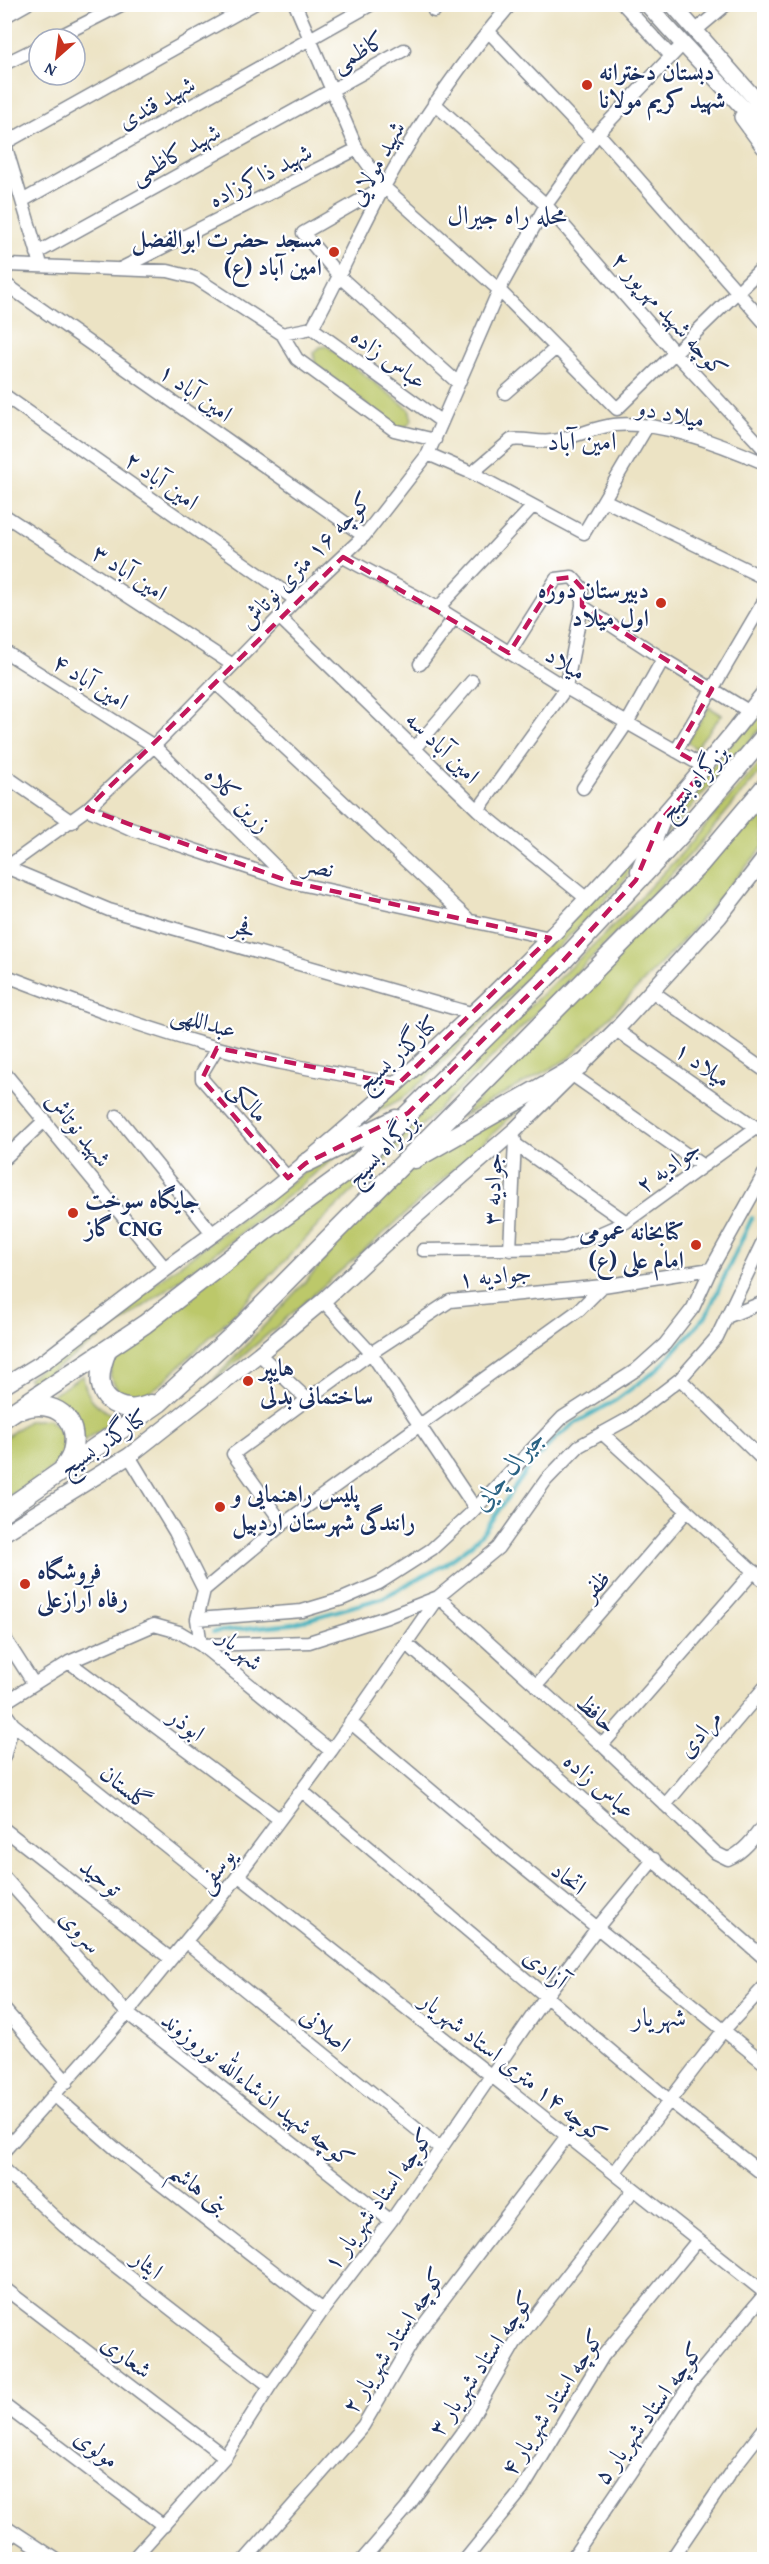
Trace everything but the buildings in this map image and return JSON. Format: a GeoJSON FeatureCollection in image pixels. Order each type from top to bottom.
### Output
{"type":"FeatureCollection","features":[{"type":"Feature","properties":{"kind":"highway","name":"بزرگراه بسیج"},"geometry":{"type":"LineString","coordinates":[[8,1416],[145,1324],[265,1231],[357,1164],[563,961],[683,832],[765,737]]}},
{"type":"Feature","properties":{"kind":"highway","name":"بزرگراه بسیج"},"geometry":{"type":"LineString","coordinates":[[4,1511],[159,1403],[232,1336],[700,864],[765,788]]}},
{"type":"Feature","properties":{"kind":"highway"},"geometry":{"type":"LineString","coordinates":[[636,880],[661,820]]}},
{"type":"Feature","properties":{"kind":"highway"},"geometry":{"type":"LineString","coordinates":[[395,1170],[576,1070]]}},
{"type":"Feature","properties":{"kind":"highway"},"geometry":{"type":"LineString","coordinates":[[306,1163],[408,1113]]}},
{"type":"Feature","properties":{"kind":"highway"},"geometry":{"type":"LineString","coordinates":[[108,1349],[100,1366],[99,1386],[113,1404],[130,1409],[159,1403]]}},
{"type":"Feature","properties":{"kind":"highway"},"geometry":{"type":"LineString","coordinates":[[8,1416],[35,1404],[53,1407],[64,1415],[74,1436],[72,1453],[63,1471]]}},
{"type":"Feature","properties":{"kind":"main road"},"geometry":{"type":"LineString","coordinates":[[647,4],[677,51],[720,81],[765,130]]}},
{"type":"Feature","properties":{"kind":"main road"},"geometry":{"type":"LineString","coordinates":[[672,4],[765,109]]}},
{"type":"Feature","properties":{"kind":"main road"},"geometry":{"type":"LineString","coordinates":[[677,51],[695,31]]}},
{"type":"Feature","properties":{"kind":"main road"},"geometry":{"type":"LineString","coordinates":[[730,69],[765,97]]}},
{"type":"Feature","properties":{"kind":"main road"},"geometry":{"type":"LineString","coordinates":[[720,81],[745,122],[765,147]]}},
{"type":"Feature","properties":{"kind":"main road","name":"کنارگذر بسیج"},"geometry":{"type":"LineString","coordinates":[[4,1386],[45,1361],[165,1268],[288,1178],[398,1084],[474,1014],[550,938],[661,820],[706,768],[765,693]]}},
{"type":"Feature","properties":{"kind":"main road","name":"کنارگذر بسیج"},"geometry":{"type":"LineString","coordinates":[[4,1533],[129,1456],[259,1354],[323,1301],[393,1236],[515,1137],[652,992],[765,858]]}},
{"type":"Feature","properties":{"kind":"street"},"geometry":{"type":"LineString","coordinates":[[4,17],[27,4]]}},
{"type":"Feature","properties":{"kind":"street"},"geometry":{"type":"LineString","coordinates":[[78,27],[123,4]]}},
{"type":"Feature","properties":{"kind":"street"},"geometry":{"type":"LineString","coordinates":[[42,267],[5,142],[254,4]]}},
{"type":"Feature","properties":{"kind":"street"},"geometry":{"type":"LineString","coordinates":[[295,4],[357,149],[384,187],[499,290],[616,409],[765,266]]}},
{"type":"Feature","properties":{"kind":"street","name":"شهید قندی"},"geometry":{"type":"LineString","coordinates":[[22,201],[372,4]]}},
{"type":"Feature","properties":{"kind":"street","name":"شهید مولایی"},"geometry":{"type":"LineString","coordinates":[[312,328],[384,187],[434,103],[511,4]]}},
{"type":"Feature","properties":{"kind":"street"},"geometry":{"type":"LineString","coordinates":[[623,4],[677,51]]}},
{"type":"Feature","properties":{"kind":"street"},"geometry":{"type":"LineString","coordinates":[[695,31],[727,4]]}},
{"type":"Feature","properties":{"kind":"street"},"geometry":{"type":"LineString","coordinates":[[488,31],[595,136],[765,322]]}},
{"type":"Feature","properties":{"kind":"street","name":"کاظمی"},"geometry":{"type":"LineString","coordinates":[[332,90],[404,50]]}},
{"type":"Feature","properties":{"kind":"street","name":"کوچه ۱۶ متری نوتاش"},"geometry":{"type":"LineString","coordinates":[[6,868],[87,809],[154,746],[296,600],[364,536],[428,454],[499,290],[546,205],[595,136],[677,51]]}},
{"type":"Feature","properties":{"kind":"street"},"geometry":{"type":"LineString","coordinates":[[4,64],[27,52]]}},
{"type":"Feature","properties":{"kind":"street","name":"شهید کاظمی"},"geometry":{"type":"LineString","coordinates":[[38,253],[332,90]]}},
{"type":"Feature","properties":{"kind":"street","name":"کوچه شهید مهرپور ۲"},"geometry":{"type":"LineString","coordinates":[[434,103],[546,205],[674,352],[765,449]]}},
{"type":"Feature","properties":{"kind":"street","name":"شهید ذاکرزاده"},"geometry":{"type":"LineString","coordinates":[[119,270],[357,149]]}},
{"type":"Feature","properties":{"kind":"street"},"geometry":{"type":"LineString","coordinates":[[384,187],[303,233],[340,277],[458,383]]}},
{"type":"Feature","properties":{"kind":"street"},"geometry":{"type":"LineString","coordinates":[[4,274],[8,265],[168,271],[196,278],[282,334],[297,359],[394,430],[435,440]]}},
{"type":"Feature","properties":{"kind":"street","name":"۱ امین آباد"},"geometry":{"type":"LineString","coordinates":[[4,282],[364,536]]}},
{"type":"Feature","properties":{"kind":"street"},"geometry":{"type":"LineString","coordinates":[[282,334],[312,328]]}},
{"type":"Feature","properties":{"kind":"street","name":"عباس زاده"},"geometry":{"type":"LineString","coordinates":[[312,328],[442,422]]}},
{"type":"Feature","properties":{"kind":"street"},"geometry":{"type":"LineString","coordinates":[[505,393],[556,348]]}},
{"type":"Feature","properties":{"kind":"street","name":"۲ امین آباد"},"geometry":{"type":"LineString","coordinates":[[4,395],[296,600]]}},
{"type":"Feature","properties":{"kind":"street","name":"میلاد دو"},"geometry":{"type":"LineString","coordinates":[[472,473],[511,440],[555,441],[586,430],[612,425],[648,425],[727,447],[765,463]]}},
{"type":"Feature","properties":{"kind":"street"},"geometry":{"type":"LineString","coordinates":[[428,454],[472,473],[584,533],[648,425]]}},
{"type":"Feature","properties":{"kind":"street"},"geometry":{"type":"LineString","coordinates":[[4,448],[4,460]]}},
{"type":"Feature","properties":{"kind":"street"},"geometry":{"type":"LineString","coordinates":[[604,501],[765,578]]}},
{"type":"Feature","properties":{"kind":"street"},"geometry":{"type":"LineString","coordinates":[[438,608],[533,506]]}},
{"type":"Feature","properties":{"kind":"street","name":"۳ امین آباد"},"geometry":{"type":"LineString","coordinates":[[4,515],[232,665]]}},
{"type":"Feature","properties":{"kind":"street","name":"میلاد"},"geometry":{"type":"LineString","coordinates":[[343,557],[438,608],[566,688],[706,768]]}},
{"type":"Feature","properties":{"kind":"street"},"geometry":{"type":"LineString","coordinates":[[477,810],[566,688],[582,606],[582,588],[572,577],[556,579],[509,652]]}},
{"type":"Feature","properties":{"kind":"street"},"geometry":{"type":"LineString","coordinates":[[676,751],[765,602]]}},
{"type":"Feature","properties":{"kind":"street"},"geometry":{"type":"LineString","coordinates":[[582,606],[750,712]]}},
{"type":"Feature","properties":{"kind":"street","name":"امین آباد سه"},"geometry":{"type":"LineString","coordinates":[[279,617],[477,810],[586,898]]}},
{"type":"Feature","properties":{"kind":"street"},"geometry":{"type":"LineString","coordinates":[[420,664],[454,618]]}},
{"type":"Feature","properties":{"kind":"street","name":"۴ امین آباد"},"geometry":{"type":"LineString","coordinates":[[4,651],[154,746]]}},
{"type":"Feature","properties":{"kind":"street"},"geometry":{"type":"LineString","coordinates":[[583,788],[627,723],[663,659]]}},
{"type":"Feature","properties":{"kind":"street"},"geometry":{"type":"LineString","coordinates":[[414,749],[472,681]]}},
{"type":"Feature","properties":{"kind":"street"},"geometry":{"type":"LineString","coordinates":[[216,683],[468,918]]}},
{"type":"Feature","properties":{"kind":"street","name":"زرین کلاه"},"geometry":{"type":"LineString","coordinates":[[154,746],[291,882]]}},
{"type":"Feature","properties":{"kind":"street"},"geometry":{"type":"LineString","coordinates":[[4,775],[72,822]]}},
{"type":"Feature","properties":{"kind":"street","name":"نصر"},"geometry":{"type":"LineString","coordinates":[[87,809],[131,829],[291,882],[468,918],[550,938]]}},
{"type":"Feature","properties":{"kind":"street","name":"فجر"},"geometry":{"type":"LineString","coordinates":[[6,868],[109,910],[474,1014]]}},
{"type":"Feature","properties":{"kind":"street","name":"عبداللهی"},"geometry":{"type":"LineString","coordinates":[[4,975],[142,1025],[217,1048],[308,1069],[398,1084]]}},
{"type":"Feature","properties":{"kind":"street","name":"میلاد ۱"},"geometry":{"type":"LineString","coordinates":[[652,992],[765,1070]]}},
{"type":"Feature","properties":{"kind":"street","name":"میلاد ۱"},"geometry":{"type":"LineString","coordinates":[[616,1030],[762,1130]]}},
{"type":"Feature","properties":{"kind":"street","name":"مالکی"},"geometry":{"type":"LineString","coordinates":[[217,1048],[202,1072],[202,1080],[288,1178]]}},
{"type":"Feature","properties":{"kind":"street"},"geometry":{"type":"LineString","coordinates":[[576,1070],[703,1167]]}},
{"type":"Feature","properties":{"kind":"street","name":"شهید نوتاش"},"geometry":{"type":"LineString","coordinates":[[4,1072],[165,1268]]}},
{"type":"Feature","properties":{"kind":"street"},"geometry":{"type":"LineString","coordinates":[[117,1116],[213,1234]]}},
{"type":"Feature","properties":{"kind":"street"},"geometry":{"type":"LineString","coordinates":[[4,1159],[45,1120]]}},
{"type":"Feature","properties":{"kind":"street","name":"جوادیه ۲"},"geometry":{"type":"LineString","coordinates":[[423,1250],[562,1248],[626,1222],[703,1167],[762,1130]]}},
{"type":"Feature","properties":{"kind":"street"},"geometry":{"type":"LineString","coordinates":[[515,1137],[626,1222]]}},
{"type":"Feature","properties":{"kind":"street","name":"جوادیه ۳"},"geometry":{"type":"LineString","coordinates":[[510,1250],[515,1137]]}},
{"type":"Feature","properties":{"kind":"street"},"geometry":{"type":"LineString","coordinates":[[197,1619],[302,1611],[342,1599],[379,1583],[432,1549],[476,1508],[563,1417],[636,1370],[665,1344],[693,1308],[711,1269],[765,1174]]}},
{"type":"Feature","properties":{"kind":"street"},"geometry":{"type":"LineString","coordinates":[[4,1703],[69,1662],[154,1625],[179,1632],[201,1645],[309,1642],[387,1617],[438,1597],[498,1548],[546,1480],[579,1446],[628,1419],[680,1379],[717,1337],[765,1239]]}},
{"type":"Feature","properties":{"kind":"street","name":"جوادیه ۱"},"geometry":{"type":"LineString","coordinates":[[284,1524],[233,1454],[371,1353],[450,1301],[603,1286],[711,1269]]}},
{"type":"Feature","properties":{"kind":"street"},"geometry":{"type":"LineString","coordinates":[[129,1456],[175,1532],[204,1590],[284,1524],[579,1310],[603,1286]]}},
{"type":"Feature","properties":{"kind":"street"},"geometry":{"type":"LineString","coordinates":[[323,1301],[371,1353],[476,1508]]}},
{"type":"Feature","properties":{"kind":"street"},"geometry":{"type":"LineString","coordinates":[[729,1316],[765,1302]]}},
{"type":"Feature","properties":{"kind":"street"},"geometry":{"type":"LineString","coordinates":[[259,1354],[307,1399]]}},
{"type":"Feature","properties":{"kind":"street"},"geometry":{"type":"LineString","coordinates":[[680,1379],[765,1461]]}},
{"type":"Feature","properties":{"kind":"street"},"geometry":{"type":"LineString","coordinates":[[602,1433],[765,1581]]}},
{"type":"Feature","properties":{"kind":"street","name":"ظفر"},"geometry":{"type":"LineString","coordinates":[[536,1686],[687,1511]]}},
{"type":"Feature","properties":{"kind":"street"},"geometry":{"type":"LineString","coordinates":[[602,1745],[754,1571]]}},
{"type":"Feature","properties":{"kind":"street","name":"شهریار"},"geometry":{"type":"LineString","coordinates":[[204,1590],[197,1619],[201,1645],[331,1751]]}},
{"type":"Feature","properties":{"kind":"street","name":"یوسفی"},"geometry":{"type":"LineString","coordinates":[[6,2148],[127,2013],[225,1893],[331,1751],[438,1597]]}},
{"type":"Feature","properties":{"kind":"street","name":"حافظ"},"geometry":{"type":"LineString","coordinates":[[438,1597],[602,1745],[716,1853],[728,1858],[753,1840]]}},
{"type":"Feature","properties":{"kind":"street"},"geometry":{"type":"LineString","coordinates":[[4,1637],[34,1684]]}},
{"type":"Feature","properties":{"kind":"street","name":"عباس زاده"},"geometry":{"type":"LineString","coordinates":[[407,1644],[765,1958]]}},
{"type":"Feature","properties":{"kind":"street","name":"ابوذر"},"geometry":{"type":"LineString","coordinates":[[69,1662],[279,1819]]}},
{"type":"Feature","properties":{"kind":"street","name":"مرادی"},"geometry":{"type":"LineString","coordinates":[[665,1805],[765,1688]]}},
{"type":"Feature","properties":{"kind":"street","name":"گلستان"},"geometry":{"type":"LineString","coordinates":[[4,1711],[13,1724],[225,1893]]}},
{"type":"Feature","properties":{"kind":"street","name":"اتحاد"},"geometry":{"type":"LineString","coordinates":[[350,1722],[597,1928],[765,2063]]}},
{"type":"Feature","properties":{"kind":"street"},"geometry":{"type":"LineString","coordinates":[[4,1757],[13,1724]]}},
{"type":"Feature","properties":{"kind":"street","name":"آزادی"},"geometry":{"type":"LineString","coordinates":[[302,1791],[669,2100],[765,2175]]}},
{"type":"Feature","properties":{"kind":"street"},"geometry":{"type":"LineString","coordinates":[[765,1824],[753,1840],[765,1847]]}},
{"type":"Feature","properties":{"kind":"street","name":"توحید"},"geometry":{"type":"LineString","coordinates":[[4,1829],[171,1959]]}},
{"type":"Feature","properties":{"kind":"street","name":"کوچه استاد شهریار ۱"},"geometry":{"type":"LineString","coordinates":[[132,2559],[225,2457],[270,2386],[323,2310],[391,2221],[546,1996],[597,1928],[654,1859]]}},
{"type":"Feature","properties":{"kind":"street","name":"کوچه ۱۴ متری استاد شهریار"},"geometry":{"type":"LineString","coordinates":[[238,1875],[765,2294]]}},
{"type":"Feature","properties":{"kind":"street","name":"سروی"},"geometry":{"type":"LineString","coordinates":[[4,1877],[127,2013]]}},
{"type":"Feature","properties":{"kind":"street","name":"اصلانی"},"geometry":{"type":"LineString","coordinates":[[186,1942],[440,2148]]}},
{"type":"Feature","properties":{"kind":"street"},"geometry":{"type":"LineString","coordinates":[[614,2173],[723,2031],[765,1987]]}},
{"type":"Feature","properties":{"kind":"street"},"geometry":{"type":"LineString","coordinates":[[4,2009],[67,2082]]}},
{"type":"Feature","properties":{"kind":"street","name":"کوچه شهید ان‌شاءالله نوروزوند"},"geometry":{"type":"LineString","coordinates":[[127,2013],[391,2221]]}},
{"type":"Feature","properties":{"kind":"street","name":"بنی هاشم"},"geometry":{"type":"LineString","coordinates":[[55,2096],[117,2150],[323,2310]]}},
{"type":"Feature","properties":{"kind":"street","name":"کوچه استاد شهریار ۲"},"geometry":{"type":"LineString","coordinates":[[245,2559],[363,2426],[419,2331],[567,2136]]}},
{"type":"Feature","properties":{"kind":"street","name":"ایثار"},"geometry":{"type":"LineString","coordinates":[[4,2170],[64,2226],[270,2386]]}},
{"type":"Feature","properties":{"kind":"street","name":"کوچه استاد شهریار ۳"},"geometry":{"type":"LineString","coordinates":[[362,2559],[413,2499],[468,2424],[515,2343],[634,2189]]}},
{"type":"Feature","properties":{"kind":"street","name":"کوچه استاد شهریار ۴"},"geometry":{"type":"LineString","coordinates":[[465,2559],[522,2490],[603,2356],[698,2240]]}},
{"type":"Feature","properties":{"kind":"street","name":"شعاری"},"geometry":{"type":"LineString","coordinates":[[4,2288],[225,2457]]}},
{"type":"Feature","properties":{"kind":"street","name":"کوچه استاد شهریار ۵"},"geometry":{"type":"LineString","coordinates":[[571,2559],[691,2383],[765,2294]]}},
{"type":"Feature","properties":{"kind":"street","name":"مولوی"},"geometry":{"type":"LineString","coordinates":[[4,2404],[164,2526]]}},
{"type":"Feature","properties":{"kind":"street"},"geometry":{"type":"LineString","coordinates":[[671,2559],[732,2470],[765,2429]]}},
{"type":"Feature","properties":{"kind":"street"},"geometry":{"type":"LineString","coordinates":[[4,2525],[57,2559]]}},
{"type":"Feature","properties":{"kind":"street"},"geometry":{"type":"LineString","coordinates":[[4,2543],[16,2533]]}},
{"type":"Feature","properties":{"kind":"highlighted area"},"geometry":{"type":"Polygon","coordinates":[[[343,557],[509,653],[556,579],[572,577],[582,588],[582,606],[712,689],[676,751],[706,768],[661,820],[636,880],[563,961],[408,1113],[306,1163],[288,1178],[202,1079],[217,1048],[398,1084],[550,938],[291,882],[87,809],[343,557]]]}},
{"type":"Feature","properties":{"kind":"green space"},"geometry":{"type":"Polygon","coordinates":[[[327,346],[409,409],[412,420],[407,426],[396,428],[315,364],[314,353],[320,347],[327,346]]]}},
{"type":"Feature","properties":{"kind":"green space"},"geometry":{"type":"Polygon","coordinates":[[[764,705],[764,725],[664,837],[677,809],[764,705]]]}},
{"type":"Feature","properties":{"kind":"green space"},"geometry":{"type":"Polygon","coordinates":[[[709,707],[722,715],[695,748],[687,742],[709,707]]]}},
{"type":"Feature","properties":{"kind":"green space"},"geometry":{"type":"Polygon","coordinates":[[[764,758],[764,767],[698,846],[595,954],[466,1083],[329,1214],[238,1310],[163,1382],[147,1394],[133,1397],[119,1392],[110,1377],[113,1361],[485,1049],[612,927],[680,855],[764,758]]]}},
{"type":"Feature","properties":{"kind":"green space"},"geometry":{"type":"Polygon","coordinates":[[[764,797],[764,846],[678,946],[570,1058],[461,1117],[764,797]]]}},
{"type":"Feature","properties":{"kind":"green space"},"geometry":{"type":"Polygon","coordinates":[[[643,844],[624,881],[430,1075],[403,1098],[364,1119],[643,844]]]}},
{"type":"Feature","properties":{"kind":"green space"},"geometry":{"type":"Polygon","coordinates":[[[524,1105],[391,1227],[204,1390],[316,1270],[372,1200],[421,1163],[524,1105]]]}},
{"type":"Feature","properties":{"kind":"green space"},"geometry":{"type":"Polygon","coordinates":[[[346,1148],[192,1271],[32,1385],[28,1378],[310,1168],[346,1148]]]}},
{"type":"Feature","properties":{"kind":"green space"},"geometry":{"type":"Polygon","coordinates":[[[83,1375],[86,1390],[90,1396],[104,1410],[117,1418],[84,1441],[78,1429],[47,1399],[83,1375]]]}},
{"type":"Feature","properties":{"kind":"green space"},"geometry":{"type":"Polygon","coordinates":[[[48,1419],[61,1432],[65,1444],[62,1455],[43,1475],[5,1498],[5,1438],[28,1421],[48,1419]]]}},
{"type":"Feature","properties":{"kind":"waterway","name":"جیرال چایی"},"geometry":{"type":"LineString","coordinates":[[213,1632],[292,1624],[382,1598],[444,1565],[471,1545],[485,1530],[530,1465],[556,1438],[577,1422],[616,1400],[658,1369],[706,1316],[752,1218]]}},
{"type":"Feature","properties":{"kind":"place","name":"دبستان دخترانه شهید کریم مولانا"},"geometry":{"type":"Point","coordinates":[587,85]}},
{"type":"Feature","properties":{"kind":"place","name":"مسجد حضرت ابوالفضل (ع) امین آباد"},"geometry":{"type":"Point","coordinates":[334,252]}},
{"type":"Feature","properties":{"kind":"place","name":"دبیرستان دوره اول میلاد"},"geometry":{"type":"Point","coordinates":[661,603]}},
{"type":"Feature","properties":{"kind":"place","name":"جایگاه سوخت گاز CNG"},"geometry":{"type":"Point","coordinates":[73,1213]}},
{"type":"Feature","properties":{"kind":"place","name":"کتابخانه عمومی امام علی (ع)"},"geometry":{"type":"Point","coordinates":[696,1245]}},
{"type":"Feature","properties":{"kind":"place","name":"هایپر ساختمانی بدلی"},"geometry":{"type":"Point","coordinates":[248,1381]}},
{"type":"Feature","properties":{"kind":"place","name":"پلیس راهنمایی و رانندگی شهرستان اردبیل"},"geometry":{"type":"Point","coordinates":[220,1507]}},
{"type":"Feature","properties":{"kind":"place","name":"فروشگاه رفاه آرازعلی"},"geometry":{"type":"Point","coordinates":[25,1584]}},
{"type":"Feature","properties":{"kind":"district","name":"محله راه جیرال"},"geometry":{"type":"Point","coordinates":[507,214]}},
{"type":"Feature","properties":{"kind":"district","name":"امین آباد"},"geometry":{"type":"Point","coordinates":[582,440]}},
{"type":"Feature","properties":{"kind":"district","name":"شهریار"},"geometry":{"type":"Point","coordinates":[659,2016]}}]}
